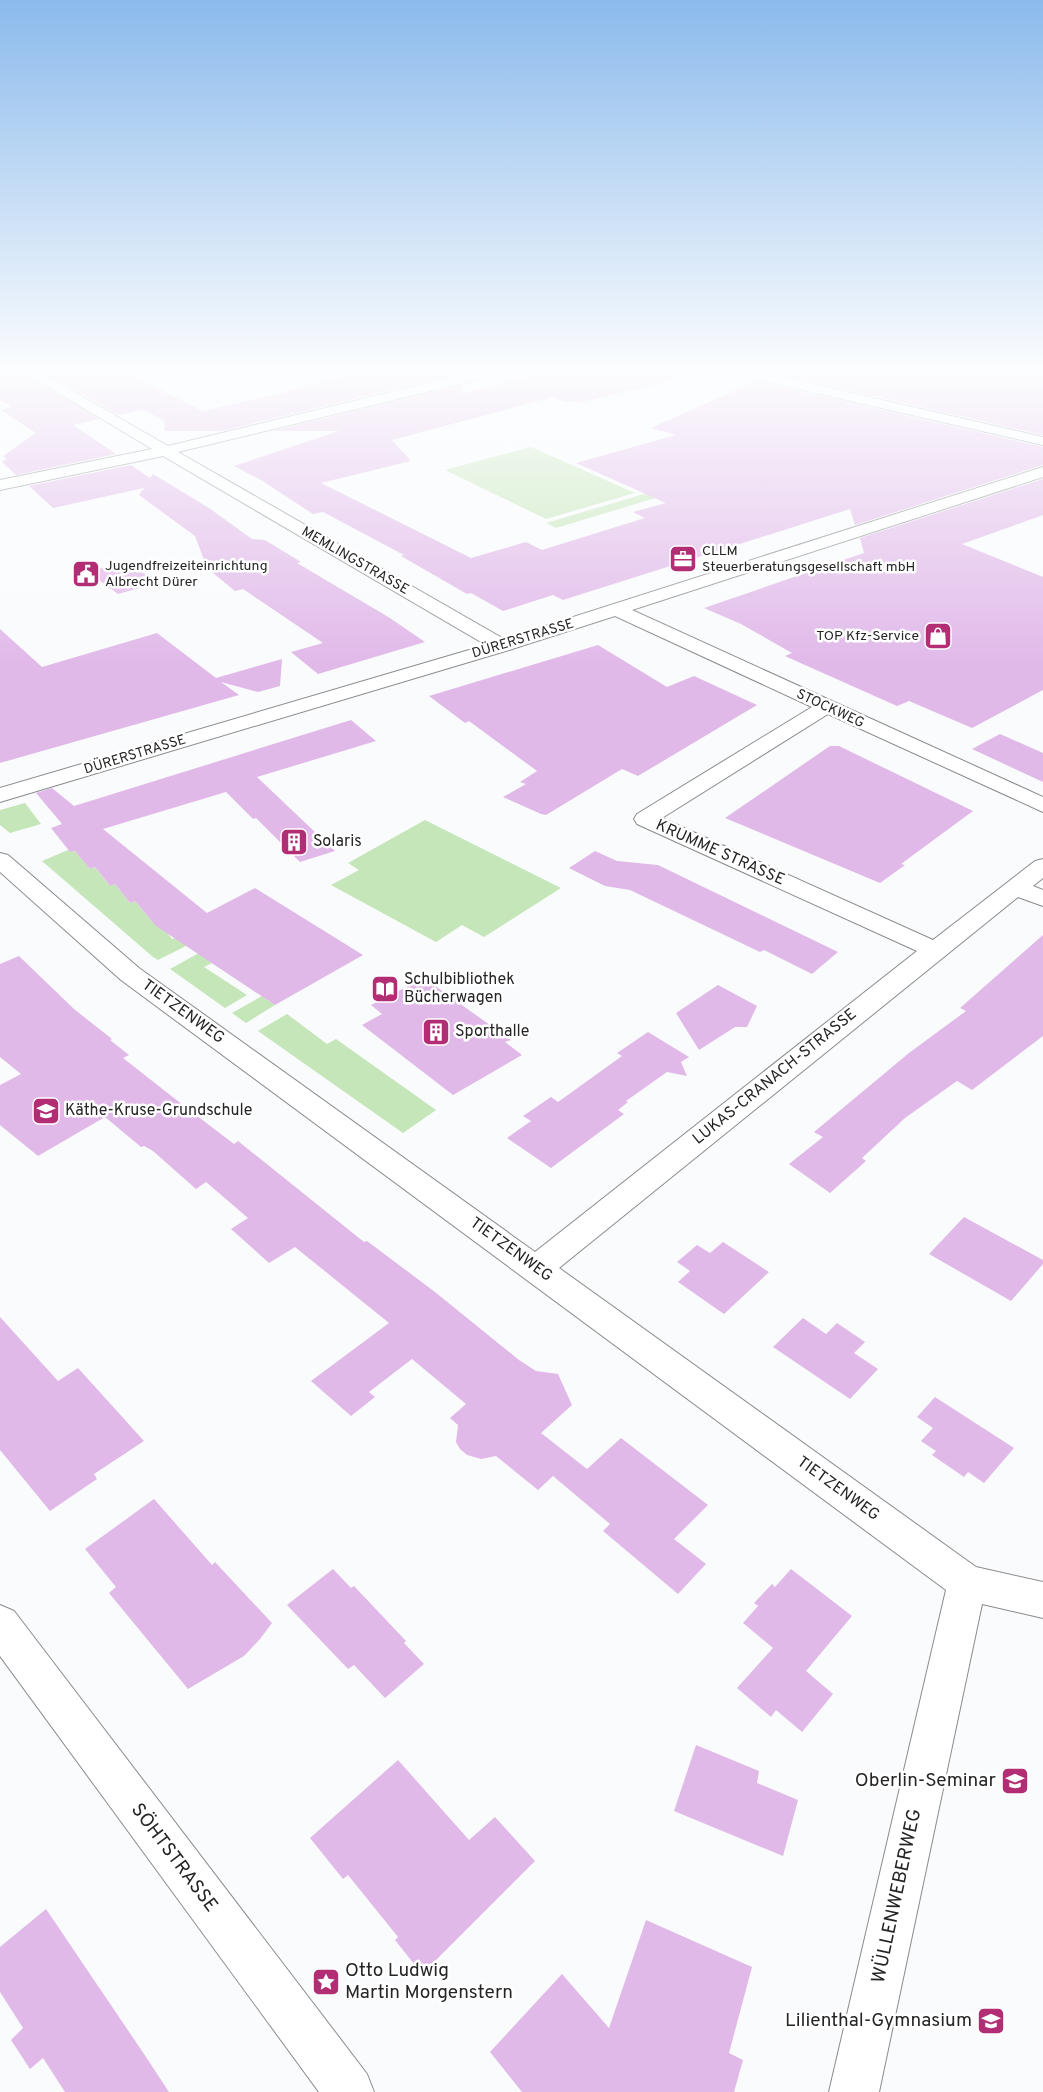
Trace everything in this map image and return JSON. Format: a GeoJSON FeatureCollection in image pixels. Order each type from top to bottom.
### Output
{"type":"FeatureCollection","features":[{"type":"Feature","properties":{"kind":"street"},"geometry":{"type":"LineString","coordinates":[[0,485],[84,468]]}},
{"type":"Feature","properties":{"kind":"street","name":"MEMLINGSTRASSE"},"geometry":{"type":"LineString","coordinates":[[194,468],[502,646]]}},
{"type":"Feature","properties":{"kind":"street","name":"DÜRERSTRASSE"},"geometry":{"type":"LineString","coordinates":[[0,795],[502,646],[1043,472]]}},
{"type":"Feature","properties":{"kind":"street","name":"STOCKWEG"},"geometry":{"type":"LineString","coordinates":[[617,610],[1043,805]]}},
{"type":"Feature","properties":{"kind":"street","name":"KRUMME STRASSE"},"geometry":{"type":"LineString","coordinates":[[826,707],[645,819],[935,950]]}},
{"type":"Feature","properties":{"kind":"street","name":"TIETZENWEG"},"geometry":{"type":"LineString","coordinates":[[0,860],[130,974],[967,1583],[1043,1600]]}},
{"type":"Feature","properties":{"kind":"street"},"geometry":{"type":"LineString","coordinates":[[1043,866],[1016,888],[1043,899]]}},
{"type":"Feature","properties":{"kind":"street","name":"LUKAS-CRANACH-STRASSE"},"geometry":{"type":"LineString","coordinates":[[536,1269],[935,950],[1016,888]]}},
{"type":"Feature","properties":{"kind":"street","name":"WÜLLENWEBERWEG"},"geometry":{"type":"LineString","coordinates":[[854,2092],[967,1583]]}},
{"type":"Feature","properties":{"kind":"street","name":"SÖHTSTRASSE"},"geometry":{"type":"LineString","coordinates":[[0,1624],[349,2092]]}},
{"type":"Feature","properties":{"kind":"green space"},"geometry":{"type":"Polygon","coordinates":[[[454,468],[578,468],[635,493],[546,519],[445,470],[454,468]]]}},
{"type":"Feature","properties":{"kind":"green space"},"geometry":{"type":"Polygon","coordinates":[[[711,474],[722,478],[556,528],[546,523],[711,474]]]}},
{"type":"Feature","properties":{"kind":"green space"},"geometry":{"type":"Polygon","coordinates":[[[25,803],[41,824],[10,833],[0,825],[0,810],[25,803]]]}},
{"type":"Feature","properties":{"kind":"green space"},"geometry":{"type":"Polygon","coordinates":[[[425,820],[561,888],[484,937],[462,925],[436,942],[331,885],[359,870],[348,863],[425,820]]]}},
{"type":"Feature","properties":{"kind":"green space"},"geometry":{"type":"Polygon","coordinates":[[[68,850],[70,852],[75,851],[90,869],[95,867],[109,885],[115,884],[130,903],[135,901],[151,920],[156,919],[172,939],[178,937],[188,945],[158,960],[153,957],[42,861],[68,850]]]}},
{"type":"Feature","properties":{"kind":"green space"},"geometry":{"type":"Polygon","coordinates":[[[199,953],[212,963],[204,967],[247,995],[225,1008],[170,969],[199,953]]]}},
{"type":"Feature","properties":{"kind":"green space"},"geometry":{"type":"Polygon","coordinates":[[[262,996],[275,1005],[246,1023],[232,1013],[262,996]]]}},
{"type":"Feature","properties":{"kind":"green space"},"geometry":{"type":"Polygon","coordinates":[[[287,1014],[327,1044],[336,1039],[436,1110],[403,1133],[258,1031],[287,1014]]]}},
{"type":"Feature","properties":{"kind":"building"},"geometry":{"type":"Polygon","coordinates":[[[8,468],[51,468],[16,475],[8,468]]]}},
{"type":"Feature","properties":{"kind":"building"},"geometry":{"type":"Polygon","coordinates":[[[118,468],[135,468],[150,478],[153,474],[209,508],[252,539],[265,540],[301,562],[297,563],[390,618],[425,642],[318,674],[291,652],[323,643],[243,589],[235,591],[207,568],[195,536],[139,495],[144,488],[53,508],[29,486],[118,468]]]}},
{"type":"Feature","properties":{"kind":"building"},"geometry":{"type":"Polygon","coordinates":[[[237,468],[384,468],[321,483],[471,558],[526,542],[542,550],[645,518],[633,512],[666,503],[586,468],[1035,468],[855,525],[850,509],[563,600],[553,595],[503,611],[471,593],[467,594],[401,556],[404,555],[323,512],[313,514],[261,480],[237,468]]]}},
{"type":"Feature","properties":{"kind":"building"},"geometry":{"type":"Polygon","coordinates":[[[1043,479],[1043,515],[962,544],[1043,577],[1043,690],[972,728],[909,701],[897,706],[796,661],[785,656],[792,653],[741,624],[704,608],[864,553],[860,538],[1043,479]]]}},
{"type":"Feature","properties":{"kind":"building"},"geometry":{"type":"Polygon","coordinates":[[[127,561],[157,583],[118,594],[88,572],[127,561]]]}},
{"type":"Feature","properties":{"kind":"building"},"geometry":{"type":"Polygon","coordinates":[[[0,629],[42,667],[157,633],[216,678],[282,659],[280,686],[258,692],[221,682],[239,695],[0,763],[0,629]]]}},
{"type":"Feature","properties":{"kind":"building"},"geometry":{"type":"Polygon","coordinates":[[[598,645],[667,687],[694,676],[757,705],[638,776],[622,769],[546,815],[503,797],[526,784],[520,782],[537,771],[469,721],[465,723],[429,696],[598,645]]]}},
{"type":"Feature","properties":{"kind":"building"},"geometry":{"type":"Polygon","coordinates":[[[351,720],[376,741],[257,777],[335,851],[300,862],[256,818],[253,819],[226,792],[103,829],[207,913],[255,888],[363,955],[275,1005],[156,926],[135,901],[130,903],[115,884],[110,886],[95,867],[90,869],[75,851],[70,852],[51,828],[62,824],[36,793],[52,788],[74,806],[351,720]]]}},
{"type":"Feature","properties":{"kind":"building"},"geometry":{"type":"Polygon","coordinates":[[[1000,734],[1043,753],[1043,782],[972,749],[1000,734]]]}},
{"type":"Feature","properties":{"kind":"building"},"geometry":{"type":"Polygon","coordinates":[[[830,746],[839,746],[973,811],[901,864],[905,865],[880,883],[725,818],[830,746]]]}},
{"type":"Feature","properties":{"kind":"building"},"geometry":{"type":"Polygon","coordinates":[[[595,851],[617,861],[658,865],[838,952],[812,974],[764,950],[760,952],[630,890],[605,886],[569,868],[595,851]]]}},
{"type":"Feature","properties":{"kind":"building"},"geometry":{"type":"Polygon","coordinates":[[[1043,935],[1043,1036],[972,1090],[957,1081],[905,1118],[862,1158],[866,1161],[830,1193],[789,1164],[823,1137],[814,1132],[909,1053],[966,1011],[960,1008],[1043,935]]]}},
{"type":"Feature","properties":{"kind":"building"},"geometry":{"type":"Polygon","coordinates":[[[19,956],[74,1009],[129,1055],[123,1058],[188,1109],[234,1144],[238,1141],[364,1242],[367,1241],[435,1292],[519,1360],[536,1371],[558,1374],[572,1405],[541,1433],[587,1469],[621,1438],[708,1505],[674,1539],[706,1564],[678,1594],[603,1531],[610,1524],[553,1476],[538,1490],[496,1456],[481,1459],[467,1455],[456,1442],[458,1425],[450,1418],[466,1404],[412,1359],[369,1392],[375,1397],[351,1416],[311,1381],[389,1323],[295,1247],[269,1263],[231,1229],[248,1218],[206,1182],[196,1189],[153,1151],[144,1146],[141,1147],[105,1117],[38,1156],[0,1125],[0,1085],[21,1074],[0,1057],[0,964],[19,956]]]}},
{"type":"Feature","properties":{"kind":"building","name":"Sporthalle"},"geometry":{"type":"Polygon","coordinates":[[[424,978],[511,1040],[505,1042],[522,1055],[453,1095],[362,1025],[382,1014],[371,1005],[424,978]]]}},
{"type":"Feature","properties":{"kind":"building"},"geometry":{"type":"Polygon","coordinates":[[[718,985],[757,1006],[747,1027],[735,1027],[699,1050],[676,1013],[718,985]]]}},
{"type":"Feature","properties":{"kind":"building"},"geometry":{"type":"Polygon","coordinates":[[[648,1032],[689,1057],[681,1062],[687,1076],[667,1072],[626,1101],[628,1102],[618,1110],[624,1114],[551,1168],[507,1138],[531,1121],[523,1116],[551,1097],[558,1102],[622,1056],[617,1053],[648,1032]]]}},
{"type":"Feature","properties":{"kind":"building"},"geometry":{"type":"Polygon","coordinates":[[[964,1217],[1043,1260],[1043,1264],[1011,1301],[929,1254],[964,1217]]]}},
{"type":"Feature","properties":{"kind":"building"},"geometry":{"type":"Polygon","coordinates":[[[723,1242],[769,1272],[724,1314],[678,1282],[690,1271],[677,1262],[697,1245],[710,1253],[723,1242]]]}},
{"type":"Feature","properties":{"kind":"building"},"geometry":{"type":"Polygon","coordinates":[[[0,1317],[58,1381],[78,1368],[144,1441],[94,1474],[97,1479],[50,1511],[0,1450],[0,1317]]]}},
{"type":"Feature","properties":{"kind":"building"},"geometry":{"type":"Polygon","coordinates":[[[803,1318],[826,1334],[837,1323],[865,1342],[854,1353],[878,1369],[850,1399],[773,1347],[803,1318]]]}},
{"type":"Feature","properties":{"kind":"building"},"geometry":{"type":"Polygon","coordinates":[[[935,1397],[1014,1448],[984,1483],[968,1472],[964,1477],[932,1455],[936,1451],[921,1441],[933,1428],[917,1417],[935,1397]]]}},
{"type":"Feature","properties":{"kind":"building"},"geometry":{"type":"Polygon","coordinates":[[[154,1499],[212,1565],[215,1562],[272,1623],[244,1656],[188,1689],[109,1593],[116,1587],[85,1549],[154,1499]]]}},
{"type":"Feature","properties":{"kind":"building"},"geometry":{"type":"Polygon","coordinates":[[[333,1569],[351,1588],[354,1586],[406,1641],[404,1643],[424,1664],[385,1698],[354,1665],[348,1669],[287,1605],[333,1569]]]}},
{"type":"Feature","properties":{"kind":"building"},"geometry":{"type":"Polygon","coordinates":[[[791,1569],[852,1616],[806,1671],[833,1694],[802,1732],[776,1710],[771,1717],[737,1688],[773,1648],[743,1623],[758,1606],[754,1603],[772,1584],[775,1587],[791,1569]]]}},
{"type":"Feature","properties":{"kind":"building"},"geometry":{"type":"Polygon","coordinates":[[[696,1745],[759,1771],[757,1783],[798,1800],[783,1856],[674,1811],[696,1745]]]}},
{"type":"Feature","properties":{"kind":"building"},"geometry":{"type":"Polygon","coordinates":[[[398,1760],[469,1840],[495,1817],[535,1861],[422,1974],[395,1940],[398,1937],[348,1875],[343,1879],[310,1838],[398,1760]]]}},
{"type":"Feature","properties":{"kind":"building"},"geometry":{"type":"Polygon","coordinates":[[[46,1909],[169,2092],[65,2092],[43,2058],[30,2069],[11,2040],[23,2028],[0,1992],[0,1947],[46,1909]]]}},
{"type":"Feature","properties":{"kind":"building"},"geometry":{"type":"Polygon","coordinates":[[[646,1920],[752,1967],[729,2053],[743,2060],[734,2092],[522,2092],[490,2052],[562,1974],[609,2028],[646,1920]]]}},
{"type":"Feature","properties":{"kind":"place","name":"CLLM Steuerberatungsgesellschaft mbH"},"geometry":{"type":"Point","coordinates":[683,559]}},
{"type":"Feature","properties":{"kind":"place","name":"Jugendfreizeiteinrichtung Albrecht Dürer"},"geometry":{"type":"Point","coordinates":[86,574]}},
{"type":"Feature","properties":{"kind":"place","name":"TOP Kfz-Service"},"geometry":{"type":"Point","coordinates":[938,636]}},
{"type":"Feature","properties":{"kind":"place","name":"Solaris"},"geometry":{"type":"Point","coordinates":[294,842]}},
{"type":"Feature","properties":{"kind":"place","name":"Schulbibliothek Bücherwagen"},"geometry":{"type":"Point","coordinates":[385,989]}},
{"type":"Feature","properties":{"kind":"place","name":"Sporthalle"},"geometry":{"type":"Point","coordinates":[436,1032]}},
{"type":"Feature","properties":{"kind":"place","name":"Käthe-Kruse-Grundschule"},"geometry":{"type":"Point","coordinates":[46,1111]}},
{"type":"Feature","properties":{"kind":"place","name":"Oberlin-Seminar"},"geometry":{"type":"Point","coordinates":[1015,1781]}},
{"type":"Feature","properties":{"kind":"place","name":"Otto Ludwig Martin Morgenstern"},"geometry":{"type":"Point","coordinates":[326,1982]}},
{"type":"Feature","properties":{"kind":"place","name":"Lilienthal-Gymnasium"},"geometry":{"type":"Point","coordinates":[991,2021]}}]}
